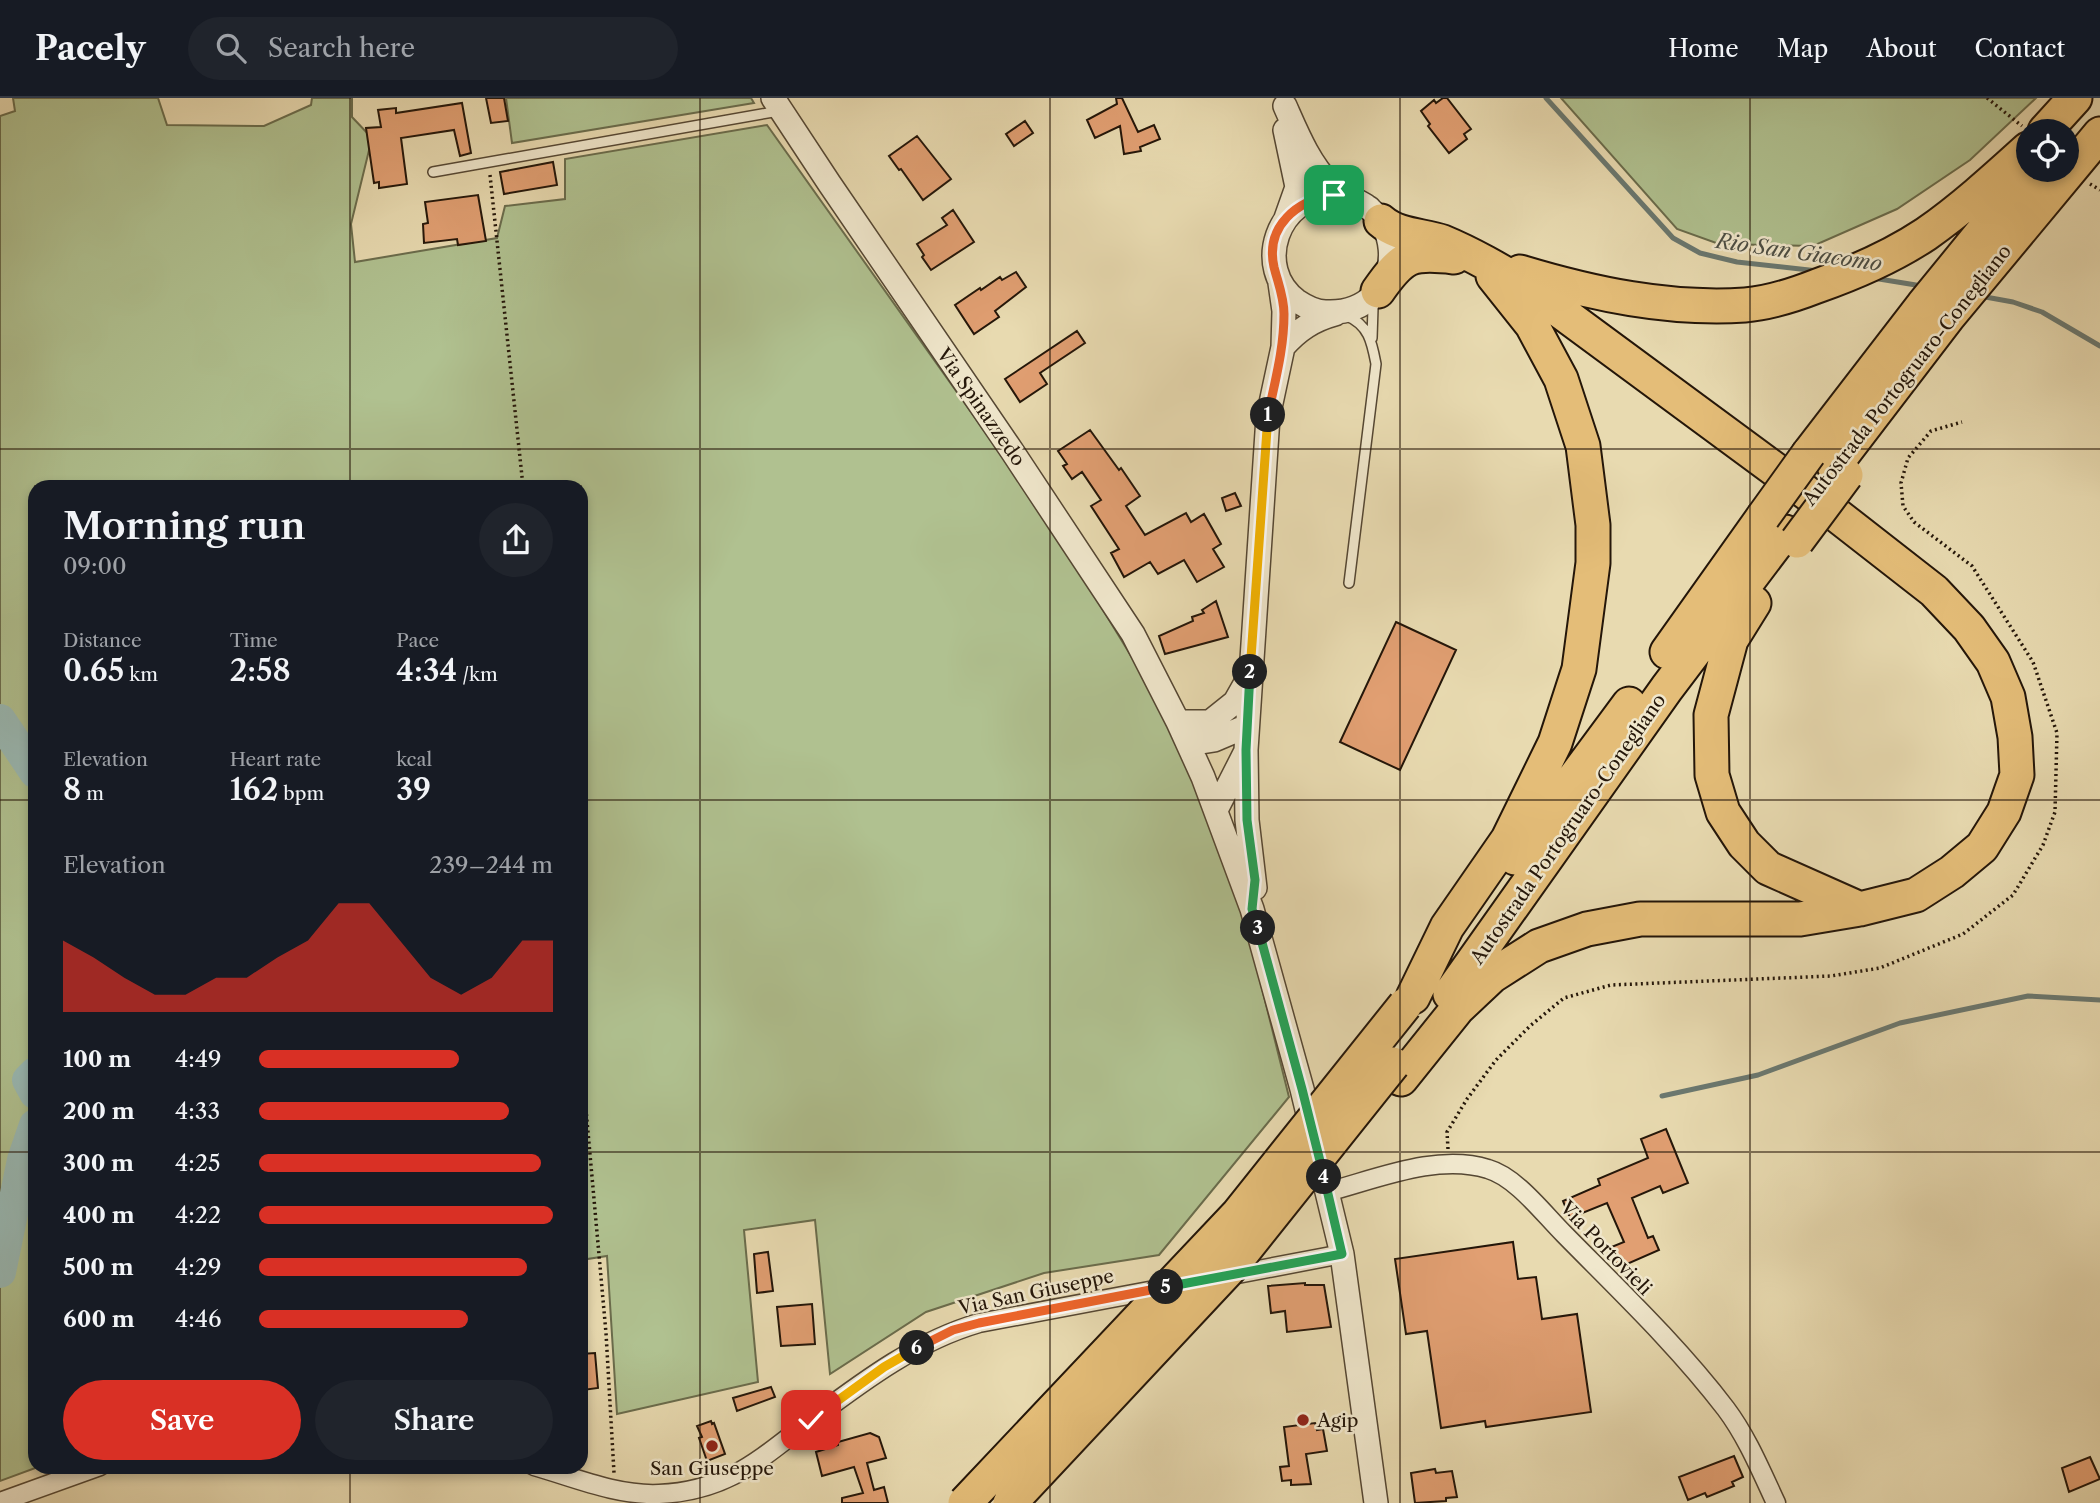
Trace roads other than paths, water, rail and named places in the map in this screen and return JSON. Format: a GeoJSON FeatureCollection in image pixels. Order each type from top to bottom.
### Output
{"type":"FeatureCollection","features":[{"type":"Feature","properties":{"kind":"highway"},"geometry":{"type":"LineString","coordinates":[[2056,119],[2075,98]]}},
{"type":"Feature","properties":{"kind":"highway"},"geometry":{"type":"LineString","coordinates":[[2076,119],[2094,98]]}},
{"type":"Feature","properties":{"kind":"highway","name":"Autostrada Portogruaro-Conegliano"},"geometry":{"type":"LineString","coordinates":[[1397,1071],[1667,688],[1830,465],[1936,311],[1969,270],[2100,134]]}},
{"type":"Feature","properties":{"kind":"highway"},"geometry":{"type":"LineString","coordinates":[[1378,291],[1396,266],[1423,253],[1481,260],[1575,288],[1622,298],[1699,306],[1747,305],[1796,294],[1857,272],[1881,259],[1926,234],[2016,159]]}},
{"type":"Feature","properties":{"kind":"highway","name":"Autostrada Portogruaro-Conegliano"},"geometry":{"type":"LineString","coordinates":[[1969,270],[2025,182]]}},
{"type":"Feature","properties":{"kind":"highway"},"geometry":{"type":"LineString","coordinates":[[1010,1503],[1231,1267],[1306,1197],[1397,1071],[1492,976],[1539,946],[1587,929],[1640,919],[1800,919],[1860,909],[1916,895],[1952,872],[1982,847],[2004,813],[2017,775],[2015,737],[2008,697],[1993,662],[1969,628],[1934,591],[1834,513],[1526,286],[1481,260],[1441,242],[1390,229],[1375,215]]}},
{"type":"Feature","properties":{"kind":"highway"},"geometry":{"type":"LineString","coordinates":[[1409,1001],[1447,928],[1508,839],[1555,743],[1579,669],[1593,563],[1593,525],[1583,446],[1560,379],[1532,325],[1481,260]]}},
{"type":"Feature","properties":{"kind":"highway","name":"Autostrada Portogruaro-Conegliano"},"geometry":{"type":"LineString","coordinates":[[1830,465],[1898,382],[1936,311]]}},
{"type":"Feature","properties":{"kind":"highway"},"geometry":{"type":"LineString","coordinates":[[1782,530],[1768,580],[1731,640],[1711,715],[1712,775],[1723,812],[1744,844],[1768,868],[1860,909]]}},
{"type":"Feature","properties":{"kind":"highway","name":"Autostrada Portogruaro-Conegliano"},"geometry":{"type":"LineString","coordinates":[[965,1503],[1238,1214],[1409,1001],[1634,697],[1782,530]]}},
{"type":"Feature","properties":{"kind":"street"},"geometry":{"type":"LineString","coordinates":[[1285,102],[1304,148],[1331,185],[1375,215]]}},
{"type":"Feature","properties":{"kind":"street"},"geometry":{"type":"LineString","coordinates":[[1285,102],[1285,128],[1297,187],[1286,218],[1277,233],[1273,250],[1284,311],[1283,347],[1268,417],[1249,677],[1246,750],[1247,820],[1255,880],[1252,909],[1302,1089],[1342,1254],[1376,1503]]}},
{"type":"Feature","properties":{"kind":"street","name":"Via Spinazzedo"},"geometry":{"type":"LineString","coordinates":[[777,104],[1013,451],[1133,634],[1189,744],[1252,909]]}},
{"type":"Feature","properties":{"kind":"street"},"geometry":{"type":"LineString","coordinates":[[1283,347],[1296,332],[1317,319],[1354,309],[1367,302],[1378,291],[1388,274],[1391,256],[1389,238],[1375,215],[1352,199],[1334,195],[1316,198],[1299,205],[1286,218]]}},
{"type":"Feature","properties":{"kind":"street"},"geometry":{"type":"LineString","coordinates":[[1280,283],[1291,297],[1305,307],[1339,313]]}},
{"type":"Feature","properties":{"kind":"street"},"geometry":{"type":"LineString","coordinates":[[1178,722],[1210,722],[1235,702],[1249,677]]}},
{"type":"Feature","properties":{"kind":"street"},"geometry":{"type":"LineString","coordinates":[[1189,744],[1214,740],[1247,726]]}},
{"type":"Feature","properties":{"kind":"street"},"geometry":{"type":"LineString","coordinates":[[1216,810],[1246,750]]}},
{"type":"Feature","properties":{"kind":"street","name":"Via Portovieli"},"geometry":{"type":"LineString","coordinates":[[1327,1192],[1412,1169],[1449,1165],[1471,1165],[1504,1175],[1607,1278],[1674,1349],[1727,1411],[1755,1459],[1776,1503]]}},
{"type":"Feature","properties":{"kind":"street","name":"Via San Giuseppe"},"geometry":{"type":"LineString","coordinates":[[562,1474],[615,1489],[657,1494],[696,1489],[735,1476],[884,1367],[953,1330],[1342,1254]]}},
{"type":"Feature","properties":{"kind":"street"},"geometry":{"type":"LineString","coordinates":[[0,1502],[78,1474]]}},
{"type":"Feature","properties":{"kind":"lane"},"geometry":{"type":"LineString","coordinates":[[433,172],[777,104]]}},
{"type":"Feature","properties":{"kind":"lane"},"geometry":{"type":"LineString","coordinates":[[1349,583],[1376,364],[1371,338],[1373,308],[1378,291]]}},
{"type":"Feature","properties":{"kind":"lane"},"geometry":{"type":"LineString","coordinates":[[1339,313],[1358,321],[1371,338]]}},
{"type":"Feature","properties":{"kind":"waterway","name":"Rio San Giacomo"},"geometry":{"type":"LineString","coordinates":[[1546,98],[1673,238],[1700,253],[1737,262],[1818,271]]}},
{"type":"Feature","properties":{"kind":"waterway","name":"Rio San Giacomo"},"geometry":{"type":"LineString","coordinates":[[1873,278],[1922,286]]}},
{"type":"Feature","properties":{"kind":"waterway","name":"Rio San Giacomo"},"geometry":{"type":"LineString","coordinates":[[1980,296],[2013,302],[2042,312],[2100,346]]}},
{"type":"Feature","properties":{"kind":"waterway"},"geometry":{"type":"LineString","coordinates":[[0,720],[28,762]]}},
{"type":"Feature","properties":{"kind":"waterway"},"geometry":{"type":"LineString","coordinates":[[1662,1096],[1758,1075],[1900,1023],[2028,996],[2100,1000]]}},
{"type":"Feature","properties":{"kind":"waterway"},"geometry":{"type":"LineString","coordinates":[[0,1272],[28,1145]]}},
{"type":"Feature","properties":{"kind":"place","name":"Agip"},"geometry":{"type":"Point","coordinates":[1303,1420]}},
{"type":"Feature","properties":{"kind":"place","name":"San Giuseppe"},"geometry":{"type":"Point","coordinates":[712,1446]}}]}
